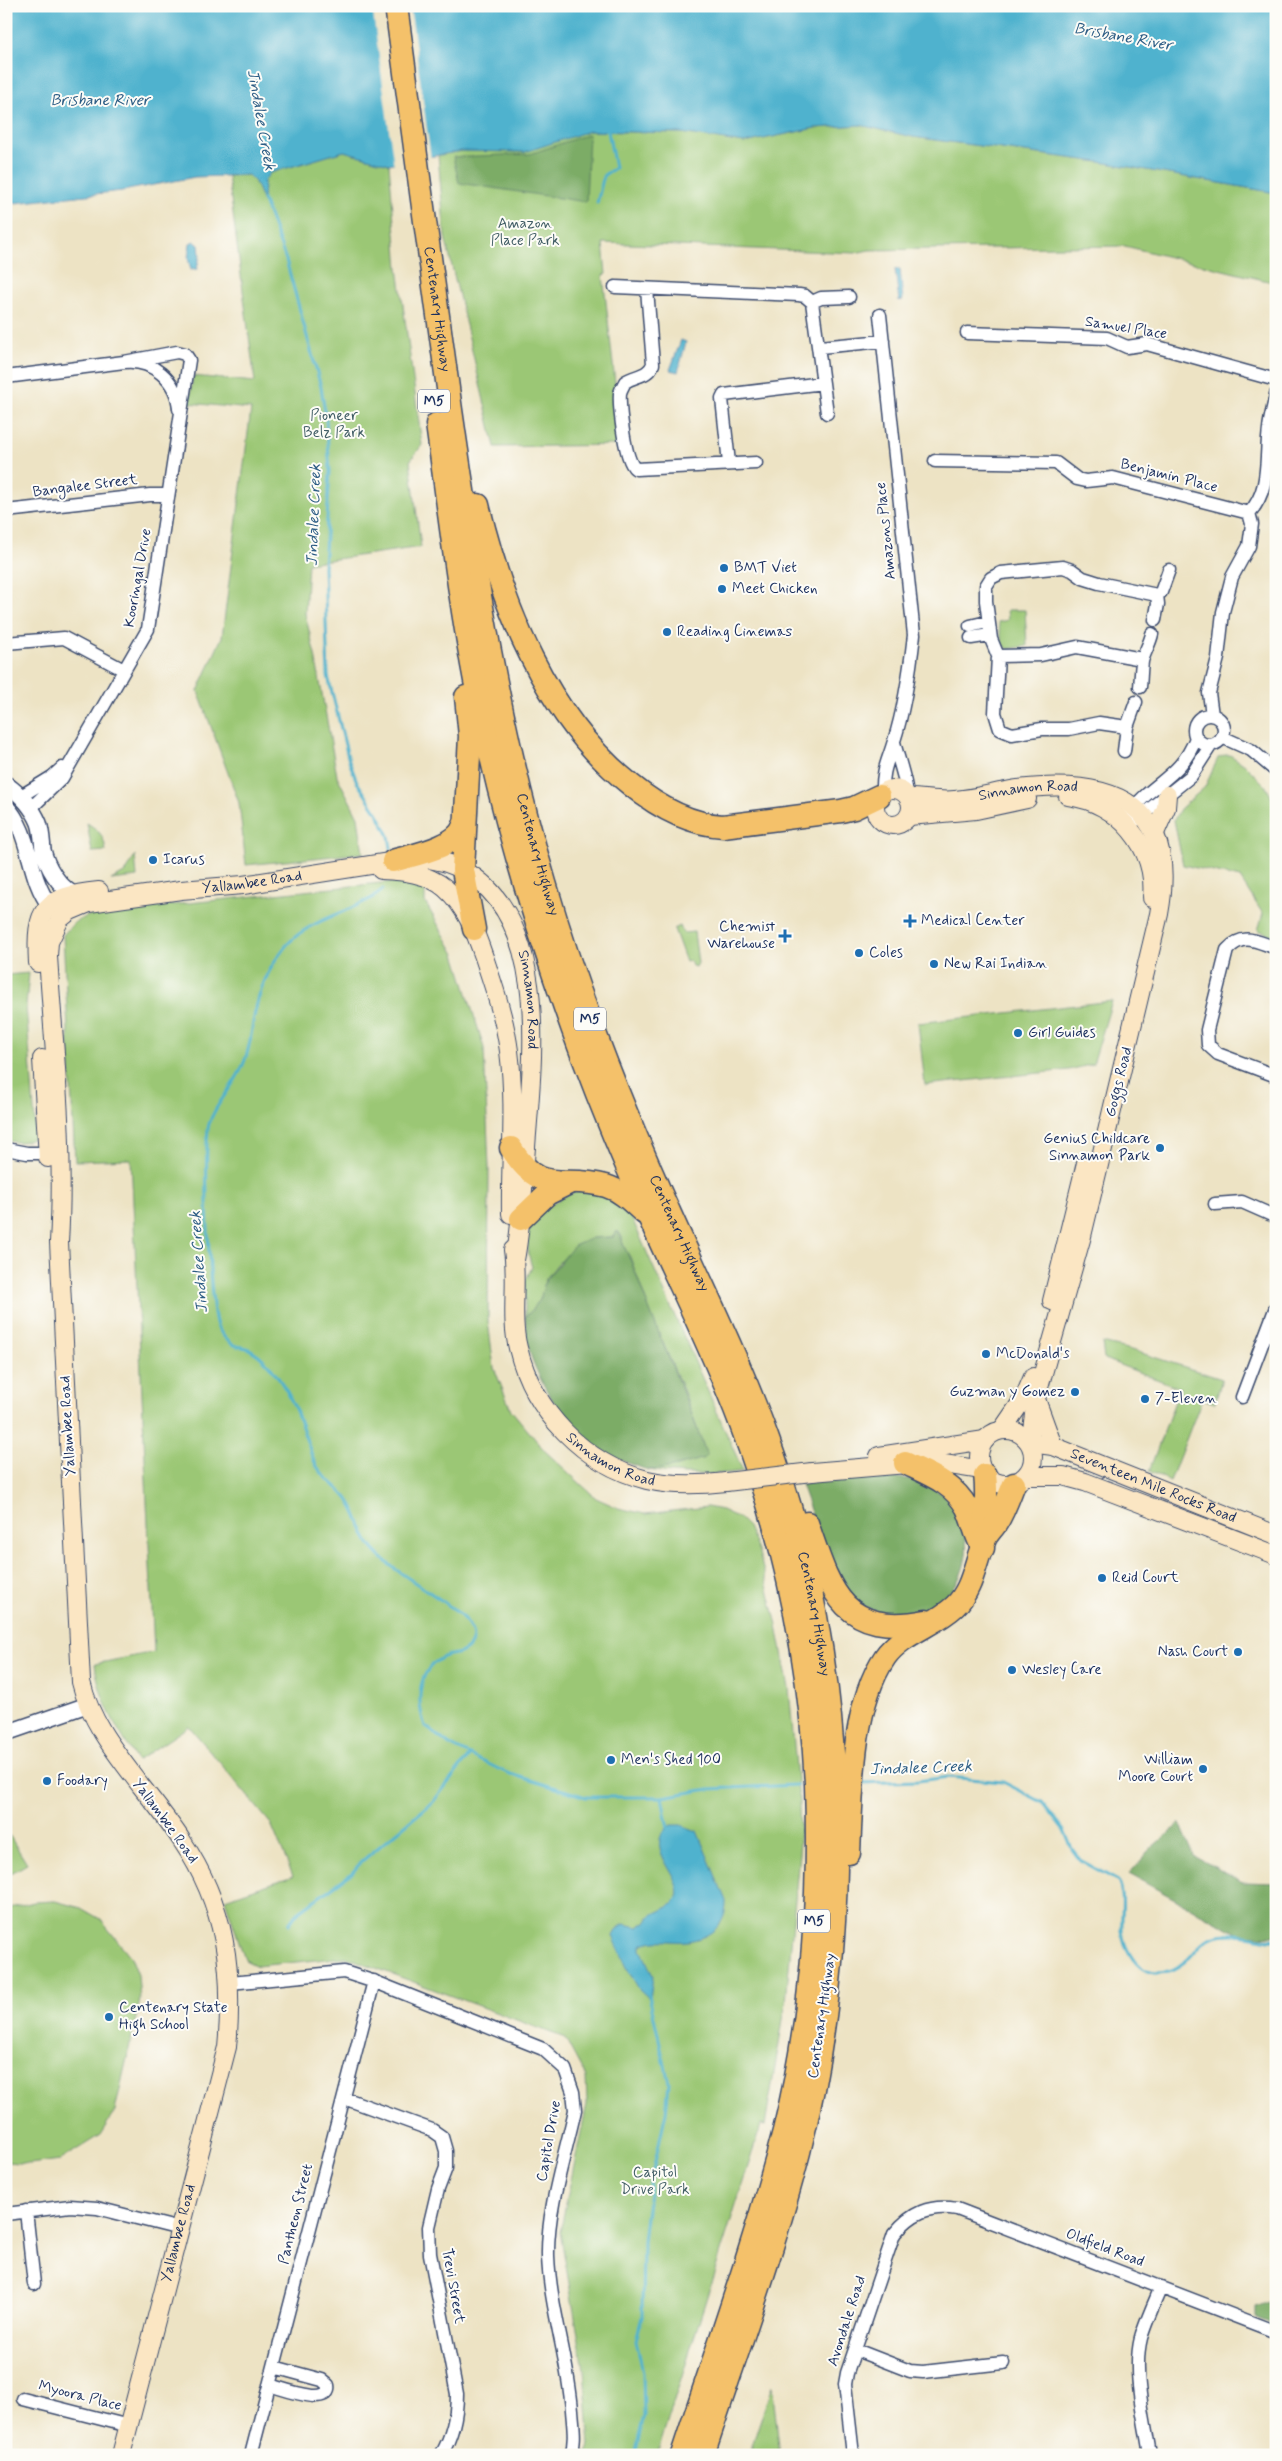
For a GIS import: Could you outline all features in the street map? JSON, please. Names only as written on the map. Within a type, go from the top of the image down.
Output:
[{"type":"highway","name":"Centenary Highway","points":[[382,6],[455,436],[476,574],[508,741],[531,834],[560,932],[623,1105],[737,1362],[769,1442],[801,1551],[817,1628],[834,1750],[836,1875],[825,2018],[798,2154],[703,2455]]},
{"type":"highway","name":"Centenary Highway","points":[[396,6],[458,575],[476,685],[491,754],[537,925],[584,1060],[649,1217],[724,1382],[767,1501],[797,1625],[812,1736],[816,1780],[817,1856],[812,1966],[795,2079],[772,2175],[682,2455]]},
{"type":"highway","points":[[455,436],[466,452],[496,572],[532,655],[561,708],[578,731],[609,766],[625,780],[672,812],[701,823],[723,826],[841,812],[881,795]]},
{"type":"highway","points":[[458,575],[453,602],[470,736],[463,870],[474,929]]},
{"type":"highway","points":[[393,861],[448,843],[459,835],[464,824]]},
{"type":"highway","points":[[511,1148],[524,1169],[546,1180],[599,1185],[616,1190],[649,1217]]},
{"type":"highway","points":[[521,1219],[547,1194],[569,1183]]},
{"type":"highway","points":[[769,1442],[785,1459],[827,1579],[840,1601],[867,1620],[885,1625],[902,1625],[937,1619]]},
{"type":"highway","points":[[905,1463],[933,1475],[956,1493],[966,1506],[976,1537],[985,1542]]},
{"type":"highway","points":[[984,1472],[987,1498],[985,1542]]},
{"type":"highway","points":[[831,1959],[842,1949],[855,1752],[866,1703],[878,1669],[886,1656],[905,1638],[937,1619],[956,1605],[964,1595],[985,1542],[1020,1480]]},
{"type":"main road","name":"Sinnamon Road","points":[[909,803],[952,800],[1017,789],[1074,788],[1105,791],[1138,811]]},
{"type":"main road","points":[[898,790],[909,803],[897,825],[882,821],[876,812],[877,800],[881,795],[898,790]]},
{"type":"main road","name":"Sinnamon Road","points":[[909,803],[969,811],[1058,795],[1082,798],[1093,802],[1125,824]]},
{"type":"main road","points":[[1155,833],[1166,808],[1167,795]]},
{"type":"main road","name":"Goggs Road","points":[[1028,1441],[1032,1430],[1036,1398],[1082,1236],[1160,914],[1164,870],[1162,849],[1155,833],[1138,811]]},
{"type":"main road","name":"Goggs Road","points":[[1002,1430],[1024,1398],[1035,1370],[1150,908],[1153,886],[1150,868],[1143,848],[1125,824]]},
{"type":"main road","name":"Sinnamon Road","points":[[301,874],[355,869],[393,861],[428,858],[463,870],[490,890],[508,914],[520,946],[528,980],[532,1017],[533,1059],[521,1219],[515,1260],[514,1317],[522,1364],[540,1401],[566,1434],[581,1447],[611,1467],[641,1478],[682,1485],[726,1482],[843,1468],[870,1468],[905,1463],[942,1462],[984,1472]]},
{"type":"main road","name":"Sinnamon Road","points":[[355,869],[404,872],[435,881],[456,900],[474,929],[500,1004],[507,1038],[512,1084],[511,1230],[515,1260]]},
{"type":"main road","name":"Yallambee Road","points":[[122,2455],[227,2048],[230,1983],[228,1952],[220,1920],[198,1867],[182,1840],[104,1737],[86,1705],[79,1668],[59,1242],[53,1153],[48,942],[63,903],[89,903],[186,886],[301,874]]},
{"type":"main road","points":[[1036,1398],[1053,1446]]},
{"type":"main road","points":[[1002,1430],[1020,1433],[1028,1441],[1034,1460],[1020,1480],[998,1484],[984,1472],[979,1455],[985,1440],[1002,1430]]},
{"type":"main road","name":"Sinnamon Road","points":[[843,1468],[868,1459],[897,1452],[985,1440]]},
{"type":"main road","name":"Seventeen Mile Rocks Road","points":[[1028,1441],[1053,1446],[1276,1535]]},
{"type":"main road","name":"Seventeen Mile Rocks Road","points":[[1020,1480],[1063,1476],[1085,1482],[1276,1555]]},
{"type":"street","points":[[615,287],[805,296],[812,302],[820,347],[827,413]]},
{"type":"street","points":[[648,289],[652,364],[647,372],[625,382],[620,394],[626,450],[630,465],[636,469],[756,463]]},
{"type":"street","points":[[812,302],[821,298],[849,297]]},
{"type":"street","name":"Amazons Place","points":[[880,316],[914,635],[910,669],[894,742],[885,761],[881,795]]},
{"type":"street","name":"Samuel Place","points":[[968,333],[1107,338],[1127,347],[1147,344],[1276,380]]},
{"type":"street","points":[[820,347],[883,341]]},
{"type":"street","name":"Kooringal Drive","points":[[6,377],[124,362],[175,353],[187,355],[189,360],[148,629],[71,759],[31,808]]},
{"type":"street","name":"Kooringal Drive","points":[[124,362],[143,363],[163,375],[176,392],[180,413]]},
{"type":"street","points":[[729,463],[722,399],[724,395],[823,383]]},
{"type":"street","points":[[1222,737],[1222,723],[1212,715],[1209,693],[1218,658],[1223,612],[1232,577],[1249,546],[1252,524],[1249,513],[1258,504],[1263,492],[1268,461],[1269,429],[1276,394]]},
{"type":"street","name":"Benjamin Place","points":[[936,461],[1056,463],[1077,479],[1086,481],[1113,478],[1249,513]]},
{"type":"street","name":"Bangalee Street","points":[[6,511],[154,494],[168,495]]},
{"type":"street","points":[[1127,727],[1099,723],[1069,729],[1006,733],[1000,729],[995,713],[998,656],[987,622],[986,586],[991,578],[1001,573],[1063,567],[1072,570],[1083,578],[1099,583],[1157,595]]},
{"type":"street","points":[[1155,620],[1158,604],[1157,595],[1165,584],[1168,570]]},
{"type":"street","points":[[987,622],[970,632],[990,635]]},
{"type":"street","points":[[1140,687],[1143,672],[1142,659],[1148,649],[1152,634]]},
{"type":"street","points":[[6,643],[64,638],[124,670]]},
{"type":"street","points":[[998,656],[1041,655],[1077,647],[1142,659]]},
{"type":"street","points":[[1124,750],[1127,727],[1136,702]]},
{"type":"street","points":[[1211,745],[1202,743],[1196,738],[1193,731],[1197,720],[1212,715]]},
{"type":"street","points":[[1125,824],[1138,811],[1167,795],[1191,776],[1211,745],[1222,737]]},
{"type":"street","points":[[1222,737],[1251,750],[1276,771]]},
{"type":"street","points":[[1138,811],[1144,797],[1177,771],[1190,753],[1196,738]]},
{"type":"street","name":"Amazons Place","points":[[894,742],[899,766],[906,783],[909,803]]},
{"type":"street","points":[[9,808],[21,796],[55,780]]},
{"type":"street","points":[[6,784],[21,796],[31,808],[41,830],[44,850],[59,883],[63,903]]},
{"type":"street","points":[[9,808],[31,808]]},
{"type":"street","points":[[9,808],[21,829],[31,865],[63,903]]},
{"type":"street","points":[[1276,948],[1243,938],[1234,941],[1227,950],[1207,1030],[1208,1044],[1218,1054],[1276,1076]]},
{"type":"street","points":[[6,1149],[27,1154],[53,1153]]},
{"type":"street","points":[[1215,1204],[1242,1202],[1276,1217]]},
{"type":"street","points":[[1242,1397],[1276,1307]]},
{"type":"street","points":[[6,1733],[86,1705]]},
{"type":"street","name":"Capitol Drive","points":[[230,1983],[344,1972],[374,1981],[543,2048],[555,2058],[569,2079],[573,2092],[574,2110],[548,2230],[549,2276],[569,2375],[575,2444],[571,2455]]},
{"type":"street","name":"Pantheon Street","points":[[251,2455],[374,1981]]},
{"type":"street","name":"Trevi Street","points":[[344,2098],[432,2130],[442,2137],[446,2151],[446,2168],[438,2189],[429,2227],[430,2254],[457,2394],[457,2412],[454,2427],[442,2455]]},
{"type":"street","points":[[6,2214],[70,2206],[97,2208],[180,2229]]},
{"type":"street","name":"Oldfield Road","points":[[920,2211],[942,2206],[957,2209],[1276,2332]]},
{"type":"street","points":[[26,2211],[34,2284]]},
{"type":"street","name":"Avondale Road","points":[[853,2455],[845,2384],[847,2373],[894,2234],[902,2224],[920,2211]]},
{"type":"street","points":[[1150,2455],[1138,2370],[1139,2352],[1142,2337],[1161,2287]]},
{"type":"street","points":[[856,2350],[910,2371],[923,2372],[1003,2363]]},
{"type":"street","points":[[270,2385],[317,2397],[325,2395],[328,2391],[328,2385],[322,2380],[274,2367]]},
{"type":"street","name":"Myoora Place","points":[[23,2398],[129,2426]]},
{"type":"green space","name":"Amazon Place Park","points":[[860,125],[913,137],[1107,163],[1276,193],[1276,283],[1125,246],[869,250],[855,253],[603,243],[606,274],[603,275],[622,445],[495,447],[445,237],[438,155],[462,151],[525,152],[588,131],[682,133],[744,143],[815,128]]},
{"type":"green space","points":[[589,134],[586,202],[459,183],[453,157],[530,154]]},
{"type":"green space","name":"Pioneer Belz Park","points":[[344,151],[389,164],[398,268],[422,445],[410,461],[421,547],[308,563],[305,614],[315,655],[337,776],[358,817],[363,853],[246,865],[239,803],[198,691],[222,637],[251,409],[189,403],[193,376],[255,382],[228,176],[248,175],[255,182],[263,200],[264,181],[270,173]]},
{"type":"green space","points":[[1007,610],[1025,610],[1027,646],[1008,649],[1003,645],[998,622],[1008,620]]},
{"type":"green space","points":[[1230,755],[1245,765],[1265,785],[1276,805],[1276,937],[1258,930],[1263,914],[1240,878],[1183,865],[1174,820],[1180,809],[1205,787],[1218,758]]},
{"type":"green space","points":[[87,823],[101,834],[106,851],[92,852]]},
{"type":"green space","points":[[135,855],[137,877],[111,880],[126,872]]},
{"type":"green space","name":"Capitol Drive Park","points":[[390,882],[413,885],[425,890],[425,902],[455,954],[484,1048],[489,1168],[488,1321],[494,1368],[511,1410],[545,1451],[596,1498],[618,1508],[645,1514],[707,1507],[722,1510],[739,1518],[748,1527],[759,1553],[776,1621],[789,1688],[799,1802],[800,1842],[786,2002],[765,2126],[761,2125],[657,2455],[586,2455],[590,2445],[584,2369],[560,2232],[587,2104],[586,2077],[565,2038],[346,1957],[257,1966],[245,1960],[225,1899],[293,1876],[271,1824],[189,1726],[137,1761],[110,1715],[97,1678],[95,1664],[154,1652],[131,1159],[75,1161],[63,935],[75,922],[94,913]]},
{"type":"green space","points":[[680,926],[683,933],[694,932],[698,963],[696,967],[692,966],[690,961],[686,962],[674,929]]},
{"type":"green space","points":[[29,973],[26,1006],[36,1136],[25,1141],[6,1141],[6,975]]},
{"type":"green space","points":[[1112,1001],[1093,1064],[1069,1070],[925,1085],[918,1023]]},
{"type":"green space","points":[[591,1190],[627,1207],[743,1471],[696,1474],[648,1470],[676,1466],[707,1456],[685,1395],[618,1231],[613,1237],[593,1238],[558,1263],[546,1279],[540,1300],[525,1318],[525,1282],[532,1267],[529,1257],[528,1239],[532,1224],[544,1210],[562,1198],[575,1192]]},
{"type":"green space","points":[[617,1231],[632,1263],[694,1420],[707,1456],[705,1458],[670,1468],[649,1470],[617,1458],[600,1449],[585,1438],[559,1410],[539,1376],[532,1359],[526,1334],[525,1318],[540,1300],[546,1279],[574,1246],[592,1238],[613,1237]]},
{"type":"green space","points":[[1102,1343],[1135,1351],[1222,1379],[1215,1403],[1202,1399],[1170,1481],[1149,1471],[1180,1388],[1104,1359]]},
{"type":"green space","points":[[877,1477],[908,1479],[926,1484],[949,1501],[962,1522],[966,1546],[963,1570],[952,1590],[934,1606],[912,1615],[884,1613],[864,1607],[856,1602],[844,1589],[829,1561],[801,1485],[825,1480]]},
{"type":"green space","points":[[1180,1823],[1194,1856],[1242,1882],[1276,1883],[1276,1936],[1239,1934],[1129,1874],[1149,1851]]},
{"type":"green space","points":[[6,1830],[27,1864],[6,1876]]},
{"type":"green space","points":[[55,1901],[81,1908],[100,1919],[131,1957],[138,1975],[140,2000],[115,2111],[100,2135],[60,2160],[30,2164],[7,2162],[6,1909],[34,1902]]},
{"type":"green space","points":[[1276,2300],[1276,2326],[1256,2319],[1256,2308]]},
{"type":"green space","points":[[772,2385],[780,2455],[749,2455]]},
{"type":"water","name":"Brisbane River","points":[[6,6],[1276,6],[1276,193],[1107,163],[913,137],[860,125],[815,128],[744,143],[682,133],[589,131],[525,152],[462,151],[389,164],[344,151],[270,173],[264,181],[263,202],[255,182],[248,175],[195,177],[122,191],[6,204]]},
{"type":"water","points":[[194,241],[199,245],[200,255],[197,269],[191,270],[188,258],[190,243]]},
{"type":"water","points":[[895,269],[900,269],[903,300],[899,301]]},
{"type":"water","points":[[681,340],[686,342],[678,372],[670,370]]},
{"type":"water","points":[[671,1825],[681,1825],[697,1831],[726,1901],[726,1909],[724,1917],[716,1929],[703,1937],[687,1941],[652,1941],[641,1945],[653,1976],[650,1999],[639,1989],[629,1972],[613,1936],[617,1929],[624,1924],[638,1927],[646,1922],[650,1916],[668,1907],[678,1897],[678,1889],[661,1852],[660,1842],[662,1833]]},
{"type":"pier","points":[[372,6],[410,6],[431,159],[394,166]]},
{"type":"waterway","points":[[597,203],[604,175],[615,168],[608,131]]},
{"type":"waterway","name":"Jindalee Creek","points":[[263,199],[286,260],[321,387],[326,419],[330,471],[324,567],[328,676],[349,761],[357,782],[378,814],[389,836],[391,848]]},
{"type":"waterway","name":"Jindalee Creek","points":[[383,889],[371,899],[311,926],[293,939],[280,953],[268,974],[259,996],[243,1065],[212,1116],[207,1138],[207,1193],[212,1293],[218,1328],[231,1343],[253,1351],[270,1366],[286,1390],[319,1470],[351,1503],[364,1534],[380,1557],[453,1609],[471,1629],[473,1638],[467,1649],[446,1656],[435,1662],[428,1669],[421,1687],[420,1696],[420,1706],[425,1726],[451,1746],[507,1773],[586,1797],[662,1797],[709,1789],[797,1785]]},
{"type":"waterway","points":[[289,1924],[297,1913],[352,1873],[362,1861],[433,1802],[470,1755]]},
{"type":"waterway","name":"Jindalee Creek","points":[[861,1783],[918,1781],[948,1777],[1003,1782],[1042,1802],[1064,1830],[1072,1849],[1080,1860],[1118,1881],[1122,1896],[1122,1928],[1125,1944],[1130,1955],[1143,1969],[1159,1973],[1177,1967],[1187,1960],[1204,1942],[1219,1935],[1244,1935],[1276,1940]]},
{"type":"waterway","points":[[662,1797],[668,1829]]},
{"type":"waterway","points":[[635,2455],[644,2415],[643,2372],[636,2340],[642,2317],[643,2241],[650,2184],[666,2112],[669,2083],[649,1995]]},
{"type":"place","name":"BMT Viet","points":[[724,568]]},
{"type":"place","name":"Meet Chicken","points":[[722,589]]},
{"type":"place","name":"Reading Cinemas","points":[[667,632]]},
{"type":"place","name":"Icarus","points":[[153,860]]},
{"type":"place","name":"Medical Center","points":[[910,921]]},
{"type":"place","name":"Chemist Warehouse","points":[[785,936]]},
{"type":"place","name":"Coles","points":[[859,953]]},
{"type":"place","name":"New Rai Indian","points":[[934,964]]},
{"type":"place","name":"Girl Guides","points":[[1018,1033]]},
{"type":"place","name":"Genius Childcare Sinnamon Park","points":[[1160,1148]]},
{"type":"place","name":"McDonald's","points":[[986,1354]]},
{"type":"place","name":"Guzman y Gomez","points":[[1075,1392]]},
{"type":"place","name":"7-Eleven","points":[[1145,1399]]},
{"type":"place","name":"Reid Court","points":[[1102,1578]]},
{"type":"place","name":"Nash Court","points":[[1238,1652]]},
{"type":"place","name":"Wesley Care","points":[[1012,1670]]},
{"type":"place","name":"Men's Shed 100","points":[[611,1760]]},
{"type":"place","name":"William Moore Court","points":[[1203,1769]]},
{"type":"place","name":"Foodary","points":[[47,1781]]},
{"type":"place","name":"Centenary State High School","points":[[109,2017]]}]
